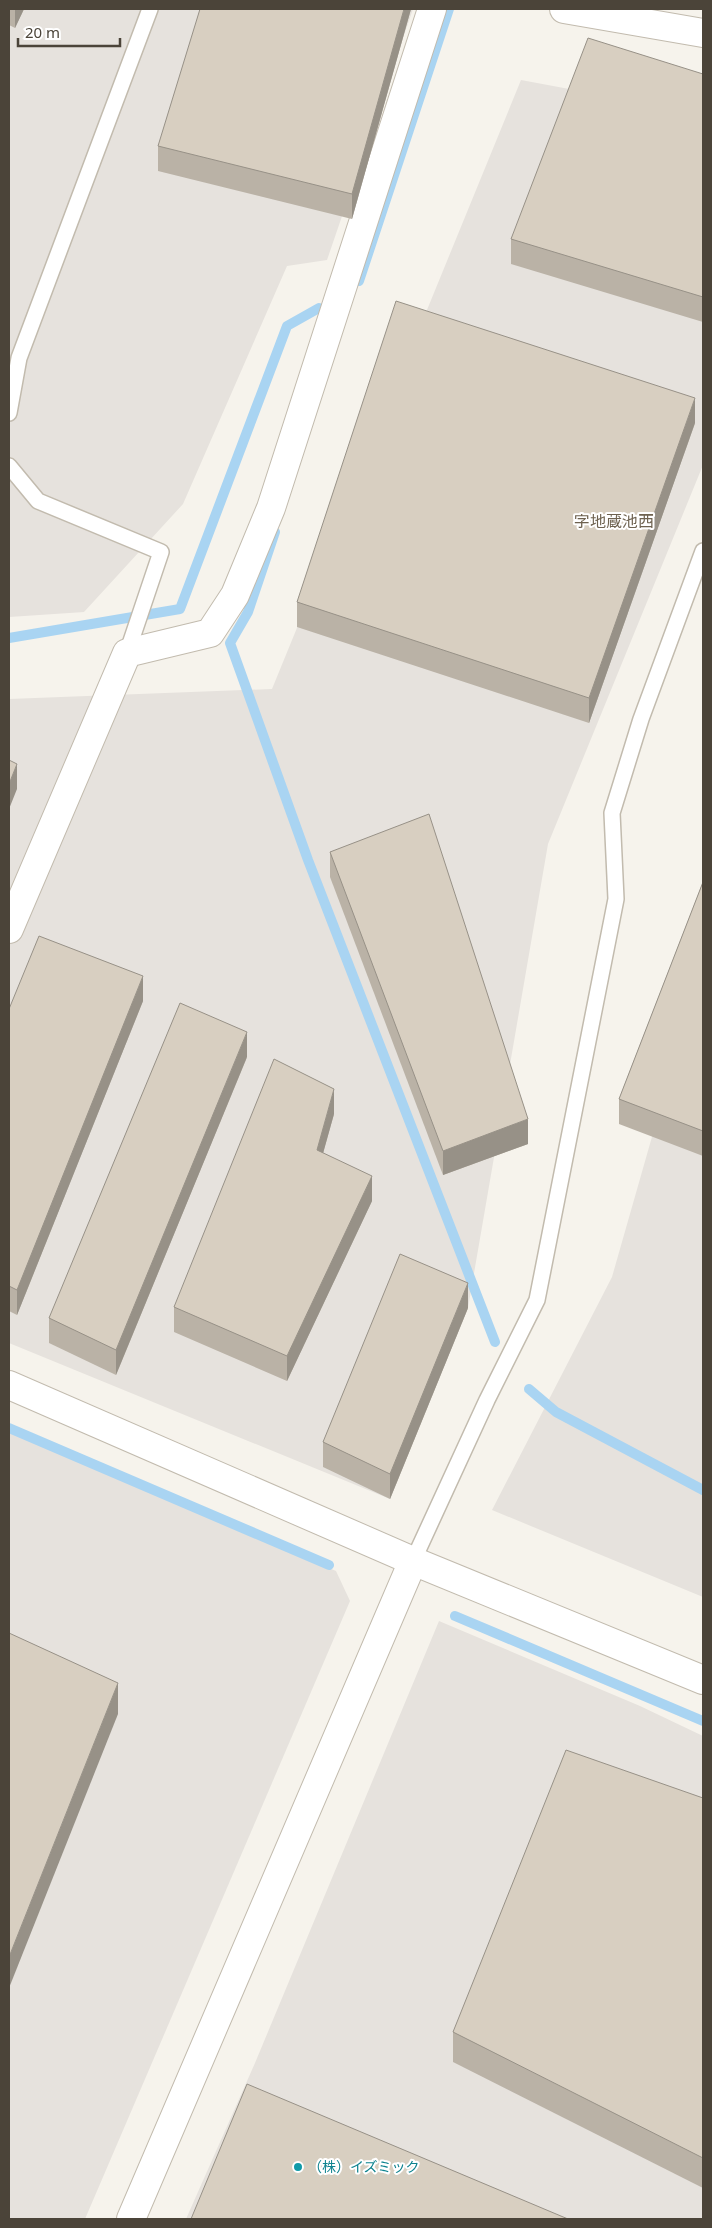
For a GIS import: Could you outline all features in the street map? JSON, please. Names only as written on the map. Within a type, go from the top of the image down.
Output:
[{"type":"street","points":[[9,929],[131,643],[210,633],[235,595],[271,508],[432,9]]},
{"type":"street","points":[[564,9],[703,33]]},
{"type":"street","points":[[9,1385],[413,1561],[703,1680]]},
{"type":"street","points":[[131,2219],[413,1561]]},
{"type":"lane","points":[[9,413],[19,358],[150,9]]},
{"type":"lane","points":[[9,466],[38,501],[161,552],[131,643]]},
{"type":"lane","points":[[413,1561],[487,1400],[537,1300],[616,899],[612,813],[641,719],[703,551]]},
{"type":"shaded area","points":[[9,9],[413,9],[327,260],[287,266],[183,504],[84,612],[9,617]]},
{"type":"shaded area","points":[[521,80],[703,114],[703,465],[548,844],[468,1308],[390,1499],[9,1343],[9,699],[272,689]]},
{"type":"shaded area","points":[[703,958],[703,1597],[492,1510],[612,1277]]},
{"type":"shaded area","points":[[9,1430],[336,1571],[350,1601],[85,2219],[9,2219]]},
{"type":"shaded area","points":[[439,1621],[640,1706],[703,1736],[703,2219],[186,2219],[255,2063]]},
{"type":"building","points":[[200,9],[404,9],[352,194],[158,146]]},
{"type":"building","points":[[588,38],[703,74],[703,297],[511,239]]},
{"type":"building","points":[[396,301],[695,398],[589,698],[297,602]]},
{"type":"building","points":[[9,760],[17,764],[9,784]]},
{"type":"building","points":[[429,814],[528,1119],[443,1151],[330,852]]},
{"type":"building","points":[[703,882],[703,1131],[619,1099]]},
{"type":"building","points":[[39,936],[143,976],[17,1290],[9,1286],[9,1009]]},
{"type":"building","points":[[180,1003],[247,1032],[116,1350],[49,1318]]},
{"type":"building","points":[[274,1059],[334,1089],[317,1150],[372,1176],[287,1356],[174,1307]]},
{"type":"building","points":[[400,1254],[468,1283],[390,1474],[323,1442]]},
{"type":"building","points":[[9,1633],[118,1683],[9,1957]]},
{"type":"building","points":[[566,1750],[703,1798],[703,2158],[453,2032]]},
{"type":"building","name":"（株）イズミック","points":[[247,2084],[568,2219],[191,2219]]},
{"type":"waterway","points":[[359,281],[449,9]]},
{"type":"waterway","points":[[9,638],[180,609],[287,326],[319,308]]},
{"type":"waterway","points":[[275,532],[248,612],[230,643],[308,860],[495,1342]]},
{"type":"waterway","points":[[529,1389],[556,1412],[703,1490]]},
{"type":"waterway","points":[[9,1428],[329,1565]]},
{"type":"waterway","points":[[455,1616],[703,1721]]},
{"type":"place","name":"（株）イズミック","points":[[298,2167]]},
{"type":"district","name":"字地蔵池西","points":[[614,521]]}]
